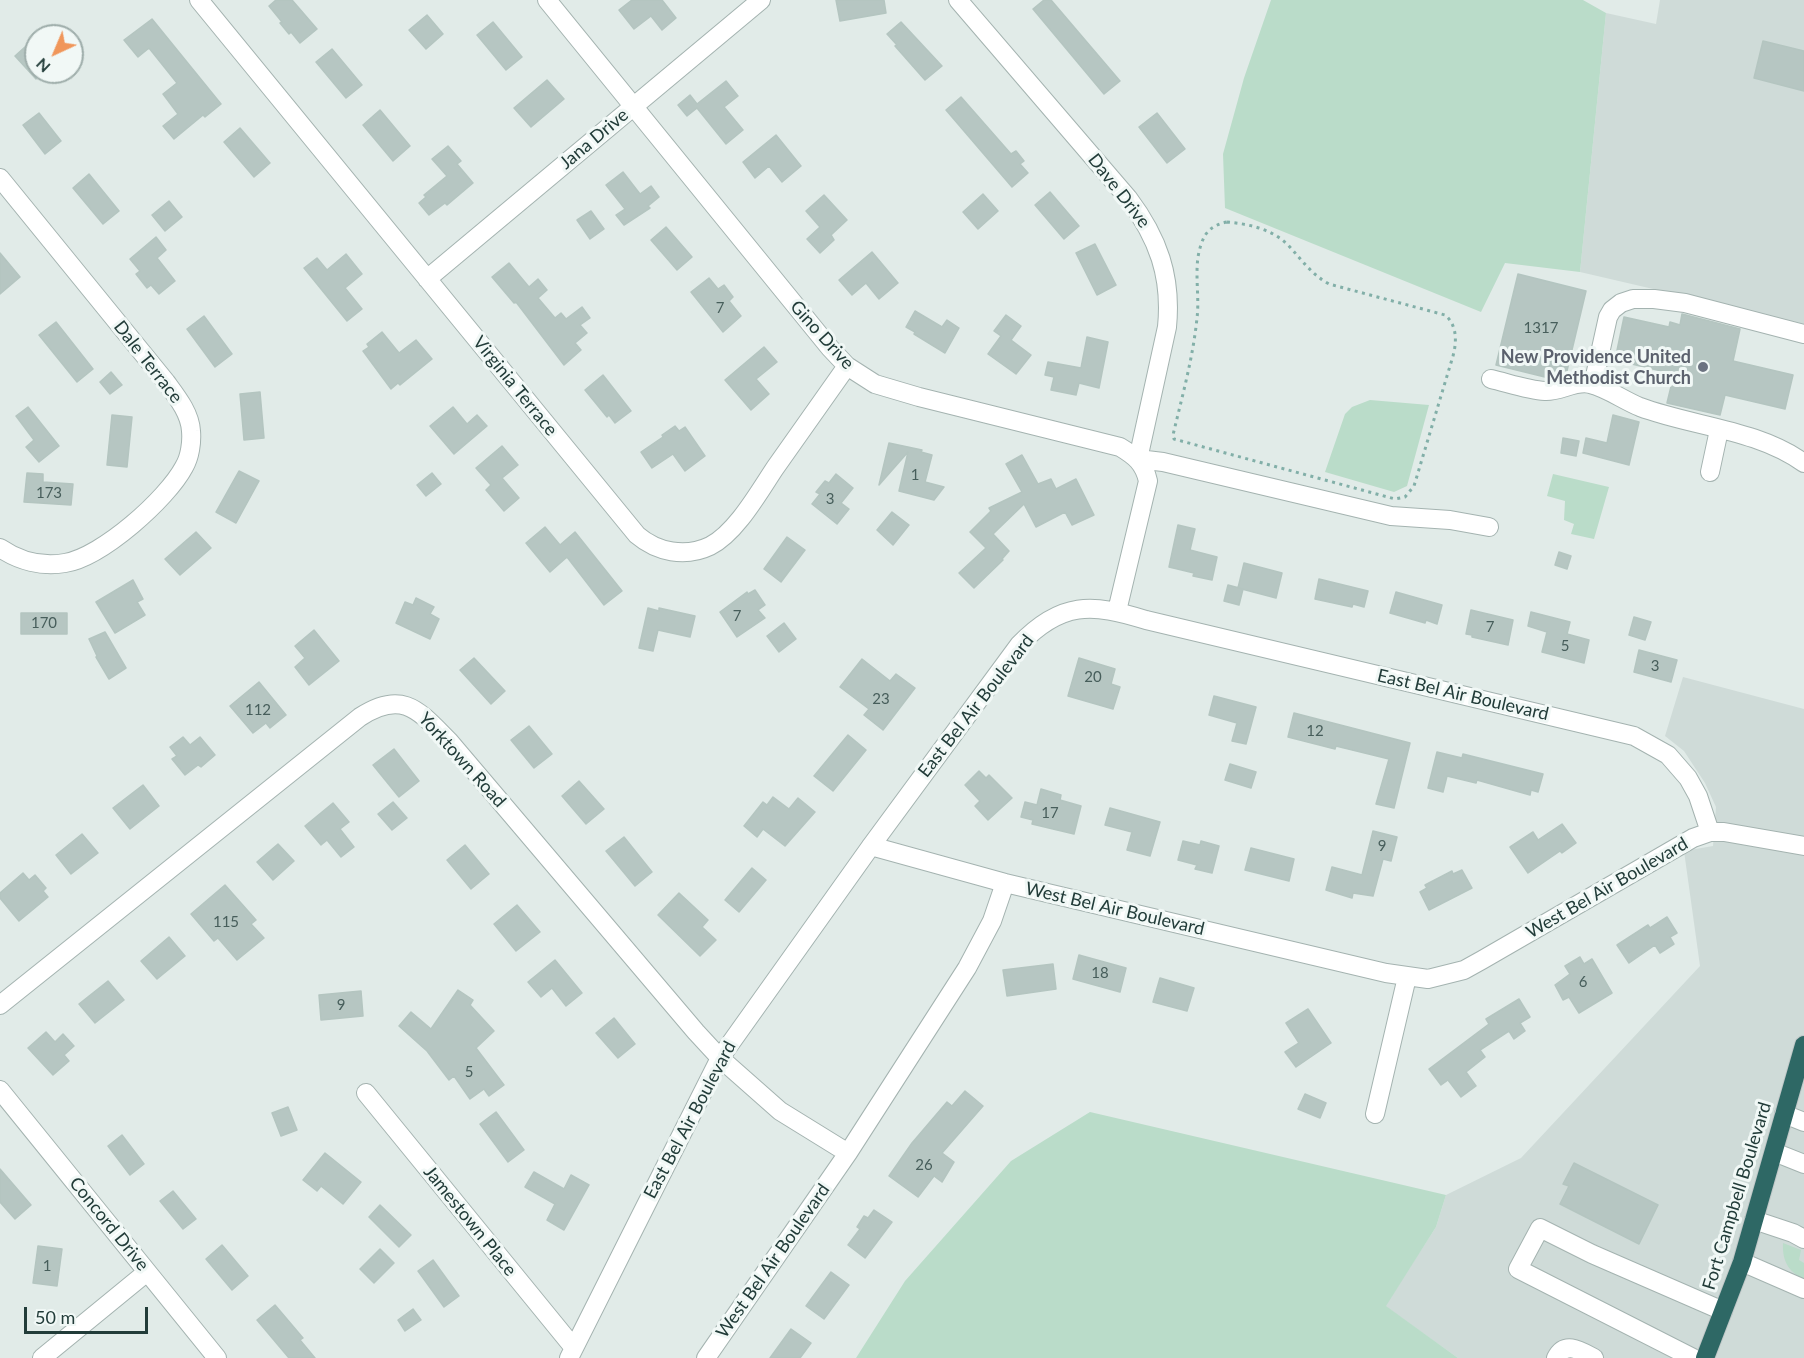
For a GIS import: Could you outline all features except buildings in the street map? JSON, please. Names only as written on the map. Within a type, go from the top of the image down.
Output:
[{"type":"highway","name":"Fort Campbell Boulevard","points":[[1705,1358],[1742,1262],[1784,1114],[1801,1065],[1804,1045]]},
{"type":"street","name":"Virginia Terrace","points":[[199,0],[637,535],[648,545],[660,550],[681,552],[709,547],[720,540],[738,520],[847,366]]},
{"type":"street","name":"Gino Drive","points":[[547,0],[847,366],[875,384],[1120,447],[1138,459]]},
{"type":"street","name":"Jana Drive","points":[[427,279],[761,0]]},
{"type":"street","name":"Dave Drive","points":[[958,0],[1128,198],[1150,229],[1168,290],[1169,307],[1167,327],[1138,459]]},
{"type":"street","name":"Dale Terrace","points":[[0,178],[166,382],[184,408],[192,430],[185,465],[174,483],[124,531],[101,547],[84,557],[67,563],[52,564],[26,561],[0,548]]},
{"type":"street","points":[[1593,385],[1608,317],[1612,310],[1621,303],[1633,299],[1685,303],[1804,334]]},
{"type":"street","points":[[1491,379],[1545,391],[1586,383],[1640,407],[1719,430],[1741,434],[1776,447],[1804,463]]},
{"type":"street","points":[[1710,472],[1719,430]]},
{"type":"street","points":[[1138,459],[1163,462],[1391,516],[1450,520],[1489,526]]},
{"type":"street","points":[[1117,611],[1148,481],[1145,469],[1138,459]]},
{"type":"street","name":"East Bel Air Boulevard","points":[[572,1353],[720,1058],[976,702],[1032,632],[1062,613],[1098,608],[1117,611],[1634,736],[1668,755],[1688,778],[1698,796],[1710,832]]},
{"type":"street","name":"Yorktown Road","points":[[0,1005],[360,717],[386,704],[399,704],[414,708],[449,741],[720,1058],[780,1111],[848,1153]]},
{"type":"street","points":[[1710,832],[1724,832],[1804,846]]},
{"type":"street","name":"West Bel Air Boulevard","points":[[706,1358],[848,1153],[967,968],[992,921],[1005,883],[1407,977],[1428,979],[1464,970],[1693,838],[1710,832]]},
{"type":"street","points":[[871,846],[1005,883]]},
{"type":"street","points":[[1375,1114],[1407,977]]},
{"type":"street","name":"Concord Drive","points":[[0,1090],[217,1358]]},
{"type":"street","name":"Jamestown Place","points":[[366,1093],[572,1353]]},
{"type":"street","points":[[1784,1114],[1804,1122]]},
{"type":"street","points":[[1774,1152],[1804,1164]]},
{"type":"street","points":[[1754,1220],[1804,1239]]},
{"type":"street","points":[[1693,1358],[1518,1269],[1540,1228],[1592,1254],[1723,1311]]},
{"type":"street","points":[[1742,1262],[1804,1289]]},
{"type":"street","points":[[42,1358],[147,1272]]},
{"type":"street","points":[[1556,1358],[1559,1352],[1566,1348],[1575,1348],[1594,1358]]},
{"type":"path","points":[[1227,222],[1267,231],[1289,246],[1315,276],[1329,284],[1445,315],[1452,323],[1455,342],[1453,356],[1414,486],[1405,497],[1395,499],[1174,440],[1173,435],[1188,371],[1197,317],[1199,250],[1206,233],[1215,226],[1227,222]]},
{"type":"shaded area","points":[[1660,0],[1804,0],[1804,324],[1580,272],[1606,13],[1656,24]]},
{"type":"shaded area","points":[[1683,677],[1804,709],[1804,1358],[1458,1358],[1385,1306],[1436,1227],[1446,1195],[1521,1158],[1700,966],[1684,851],[1713,846],[1716,807],[1705,783],[1684,751],[1665,736]]},
{"type":"green space","points":[[1271,0],[1583,0],[1606,13],[1580,272],[1505,263],[1481,312],[1225,208],[1223,154],[1244,78]]},
{"type":"green space","points":[[1370,400],[1429,405],[1407,486],[1394,492],[1325,472],[1345,414],[1352,407]]},
{"type":"green space","points":[[1553,474],[1609,487],[1594,539],[1571,534],[1574,524],[1564,520],[1565,501],[1547,496]]},
{"type":"green space","points":[[1090,1112],[1446,1195],[1436,1227],[1386,1306],[1458,1358],[856,1358],[905,1281],[1011,1161]]},
{"type":"green space","points":[[1783,1243],[1801,1250],[1799,1260],[1804,1263],[1804,1279],[1787,1265]]},
{"type":"place","name":"New Providence United Methodist Church","points":[[1703,367]]}]
